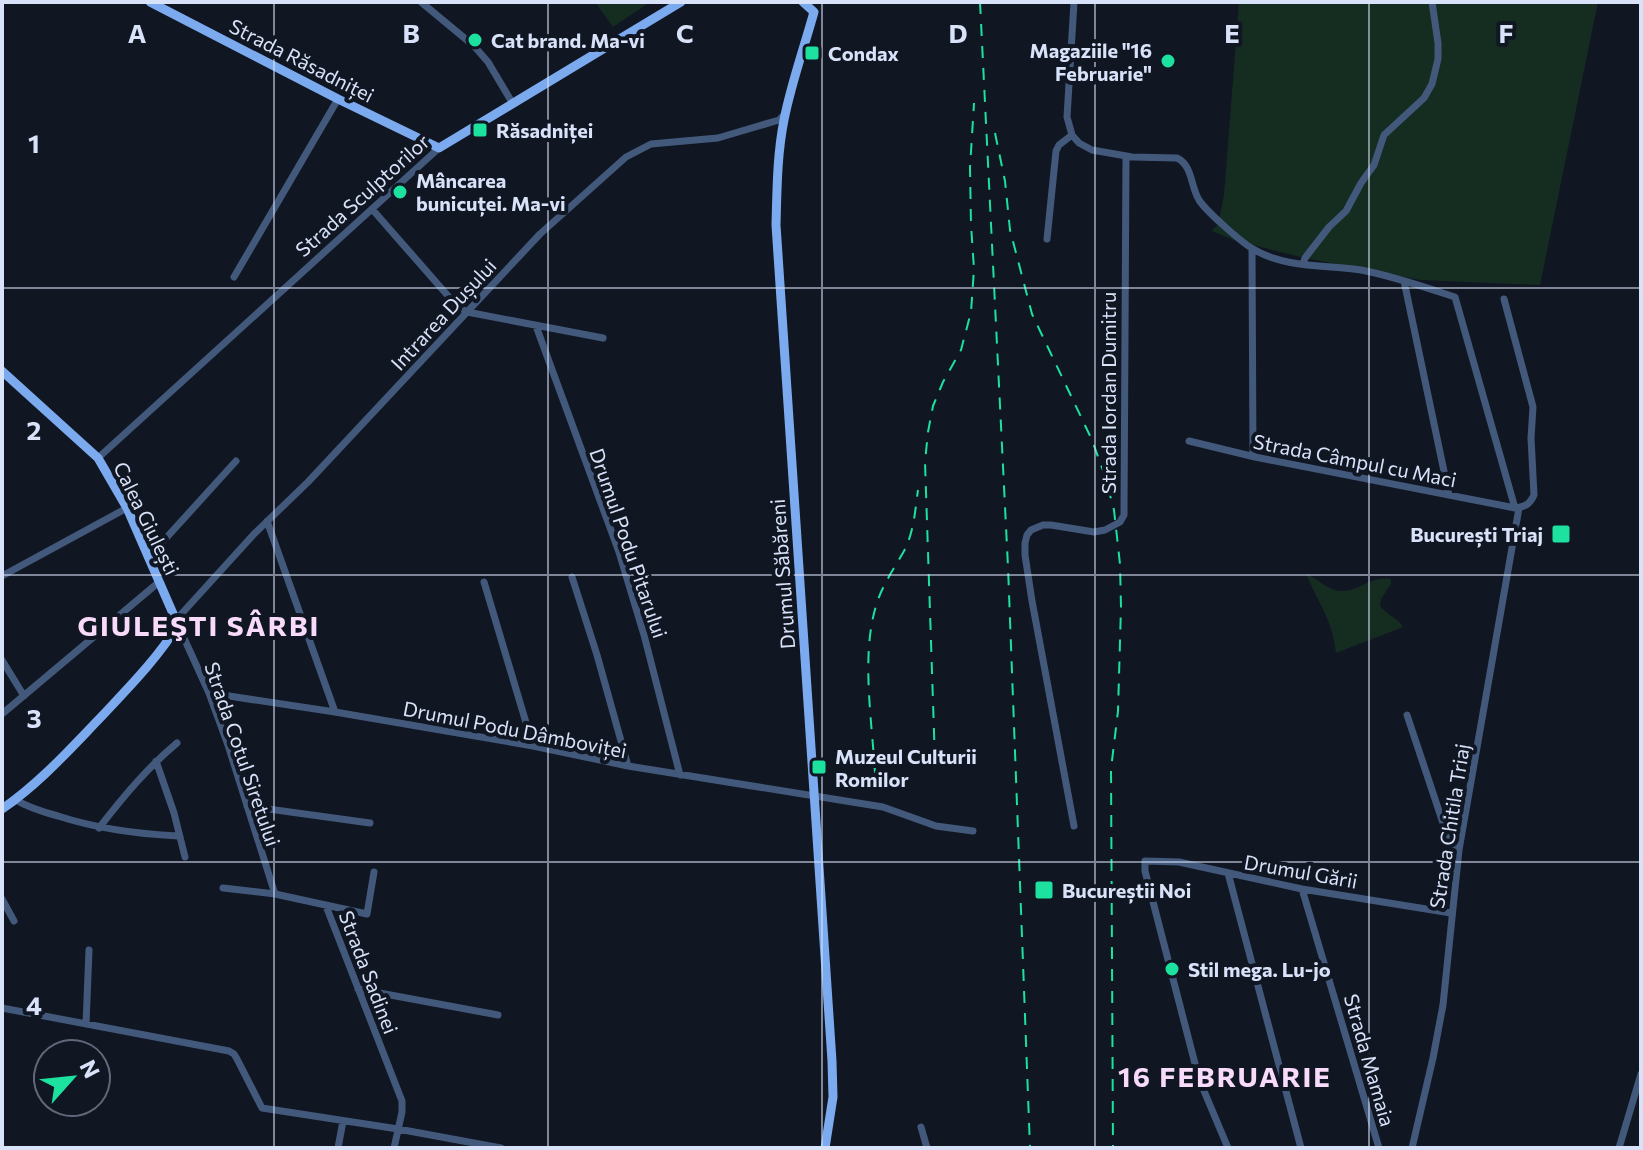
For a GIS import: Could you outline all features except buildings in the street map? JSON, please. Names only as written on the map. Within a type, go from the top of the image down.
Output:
[{"type":"main road","name":"Strada Răsadniței","points":[[150,2],[439,148]]},
{"type":"main road","name":"Strada Sculptorilor","points":[[439,148],[681,2]]},
{"type":"main road","points":[[803,2],[816,7]]},
{"type":"main road","name":"Drumul Săbăreni","points":[[816,7],[784,115],[776,225],[832,1073],[833,1097],[825,1148]]},
{"type":"main road","name":"Calea Giulești","points":[[2,371],[98,458],[127,508],[176,623]]},
{"type":"main road","points":[[2,809],[16,800],[71,748],[140,675],[161,650],[176,623]]},
{"type":"street","points":[[421,2],[474,46],[488,62],[513,104]]},
{"type":"street","points":[[1074,2],[1067,117],[1072,135],[1079,143],[1092,150],[1126,156],[1182,160],[1200,202],[1252,249],[1266,256],[1303,264],[1361,270],[1455,297],[1517,508],[1529,504],[1534,495],[1533,407],[1504,299]]},
{"type":"street","points":[[1303,264],[1329,227],[1346,211],[1374,165],[1384,135],[1424,98],[1432,84],[1438,59],[1432,2]]},
{"type":"street","points":[[234,277],[338,99]]},
{"type":"street","name":"Intrarea Dușului","points":[[176,623],[267,521],[308,482],[540,234],[626,157],[651,144],[718,138],[779,120],[784,115]]},
{"type":"street","points":[[1047,239],[1056,151],[1072,135]]},
{"type":"street","name":"Strada Sculptorilor","points":[[98,458],[439,148]]},
{"type":"street","name":"Strada Iordan Dumitru","points":[[1074,826],[1032,599],[1025,543],[1031,530],[1043,525],[1099,531],[1120,522],[1124,515],[1126,156]]},
{"type":"street","points":[[372,209],[456,305],[467,312],[603,338]]},
{"type":"street","points":[[1252,249],[1253,456]]},
{"type":"street","points":[[1404,281],[1449,495]]},
{"type":"street","name":"Drumul Podu Pitarului","points":[[536,326],[619,552],[680,775]]},
{"type":"street","name":"Strada Câmpul cu Maci","points":[[1189,441],[1517,508]]},
{"type":"street","points":[[148,558],[236,461]]},
{"type":"street","points":[[2,576],[127,508]]},
{"type":"street","name":"Strada Chitila Triaj","points":[[1412,1148],[1443,1005],[1459,850],[1517,508]]},
{"type":"street","points":[[267,521],[335,712]]},
{"type":"street","points":[[572,577],[628,766]]},
{"type":"street","points":[[2,714],[159,582]]},
{"type":"street","points":[[484,582],[533,746]]},
{"type":"street","name":"Strada Cotul Siretului","points":[[176,623],[209,693],[275,894]]},
{"type":"street","points":[[2,660],[24,696]]},
{"type":"street","name":"Drumul Podu Dâmboviței","points":[[209,693],[816,796]]},
{"type":"street","points":[[1407,715],[1451,847],[1459,850]]},
{"type":"street","points":[[99,828],[127,792],[177,743]]},
{"type":"street","points":[[156,761],[185,857]]},
{"type":"street","points":[[816,796],[883,807],[936,826],[973,831]]},
{"type":"street","points":[[16,800],[37,810],[99,828],[178,836]]},
{"type":"street","points":[[247,806],[370,823]]},
{"type":"street","name":"Drumul Gării","points":[[1228,1148],[1199,1079],[1145,871],[1145,861],[1174,862],[1302,889],[1451,913]]},
{"type":"street","points":[[326,906],[367,914],[374,872]]},
{"type":"street","points":[[1228,873],[1301,1148]]},
{"type":"street","name":"Strada Sadinei","points":[[223,888],[275,894],[326,906],[402,1101],[394,1148]]},
{"type":"street","name":"Strada Mamaia","points":[[1302,889],[1379,1148]]},
{"type":"street","points":[[2,899],[14,921]]},
{"type":"street","points":[[86,1024],[89,950]]},
{"type":"street","points":[[358,989],[498,1015]]},
{"type":"street","points":[[2,1008],[229,1051],[237,1059],[262,1108],[398,1129],[455,1144],[501,1148]]},
{"type":"street","points":[[1619,1148],[1641,1074]]},
{"type":"street","points":[[338,1148],[343,1121]]},
{"type":"street","points":[[921,1127],[927,1148]]},
{"type":"green space","points":[[595,2],[650,2],[613,27]]},
{"type":"green space","points":[[1239,2],[1598,2],[1540,285],[1420,280],[1305,258],[1236,241],[1212,231],[1218,224],[1224,195]]},
{"type":"green space","points":[[1306,573],[1341,591],[1391,579],[1380,606],[1403,627],[1336,653],[1328,620]]},
{"type":"railway","points":[[980,2],[1008,567],[1030,1148]]},
{"type":"railway","points":[[935,762],[925,462],[933,406],[961,350],[971,312],[974,269],[970,168],[974,103]]},
{"type":"railway","points":[[995,133],[1005,181],[1010,230],[1032,314],[1092,440],[1114,510],[1121,607],[1118,711],[1111,769],[1113,1148]]},
{"type":"railway","points":[[875,773],[868,667],[872,625],[882,591],[910,536],[918,490]]},
{"type":"place","name":"Cat brand. Ma-vi","points":[[475,40]]},
{"type":"place","name":"Condax","points":[[812,53]]},
{"type":"place","name":"Magaziile \"16 Februarie\"","points":[[1168,61]]},
{"type":"place","name":"Răsadniței","points":[[480,130]]},
{"type":"place","name":"Mâncarea bunicuței. Ma-vi","points":[[400,192]]},
{"type":"place","name":"București Triaj","points":[[1561,534]]},
{"type":"place","name":"Muzeul Culturii Romilor","points":[[819,767]]},
{"type":"place","name":"Bucureștii Noi","points":[[1044,890]]},
{"type":"place","name":"Stil mega. Lu-jo","points":[[1172,969]]},
{"type":"district","name":"GIULEŞTI SÂRBI","points":[[199,625]]},
{"type":"district","name":"16 FEBRUARIE","points":[[1225,1076]]}]
